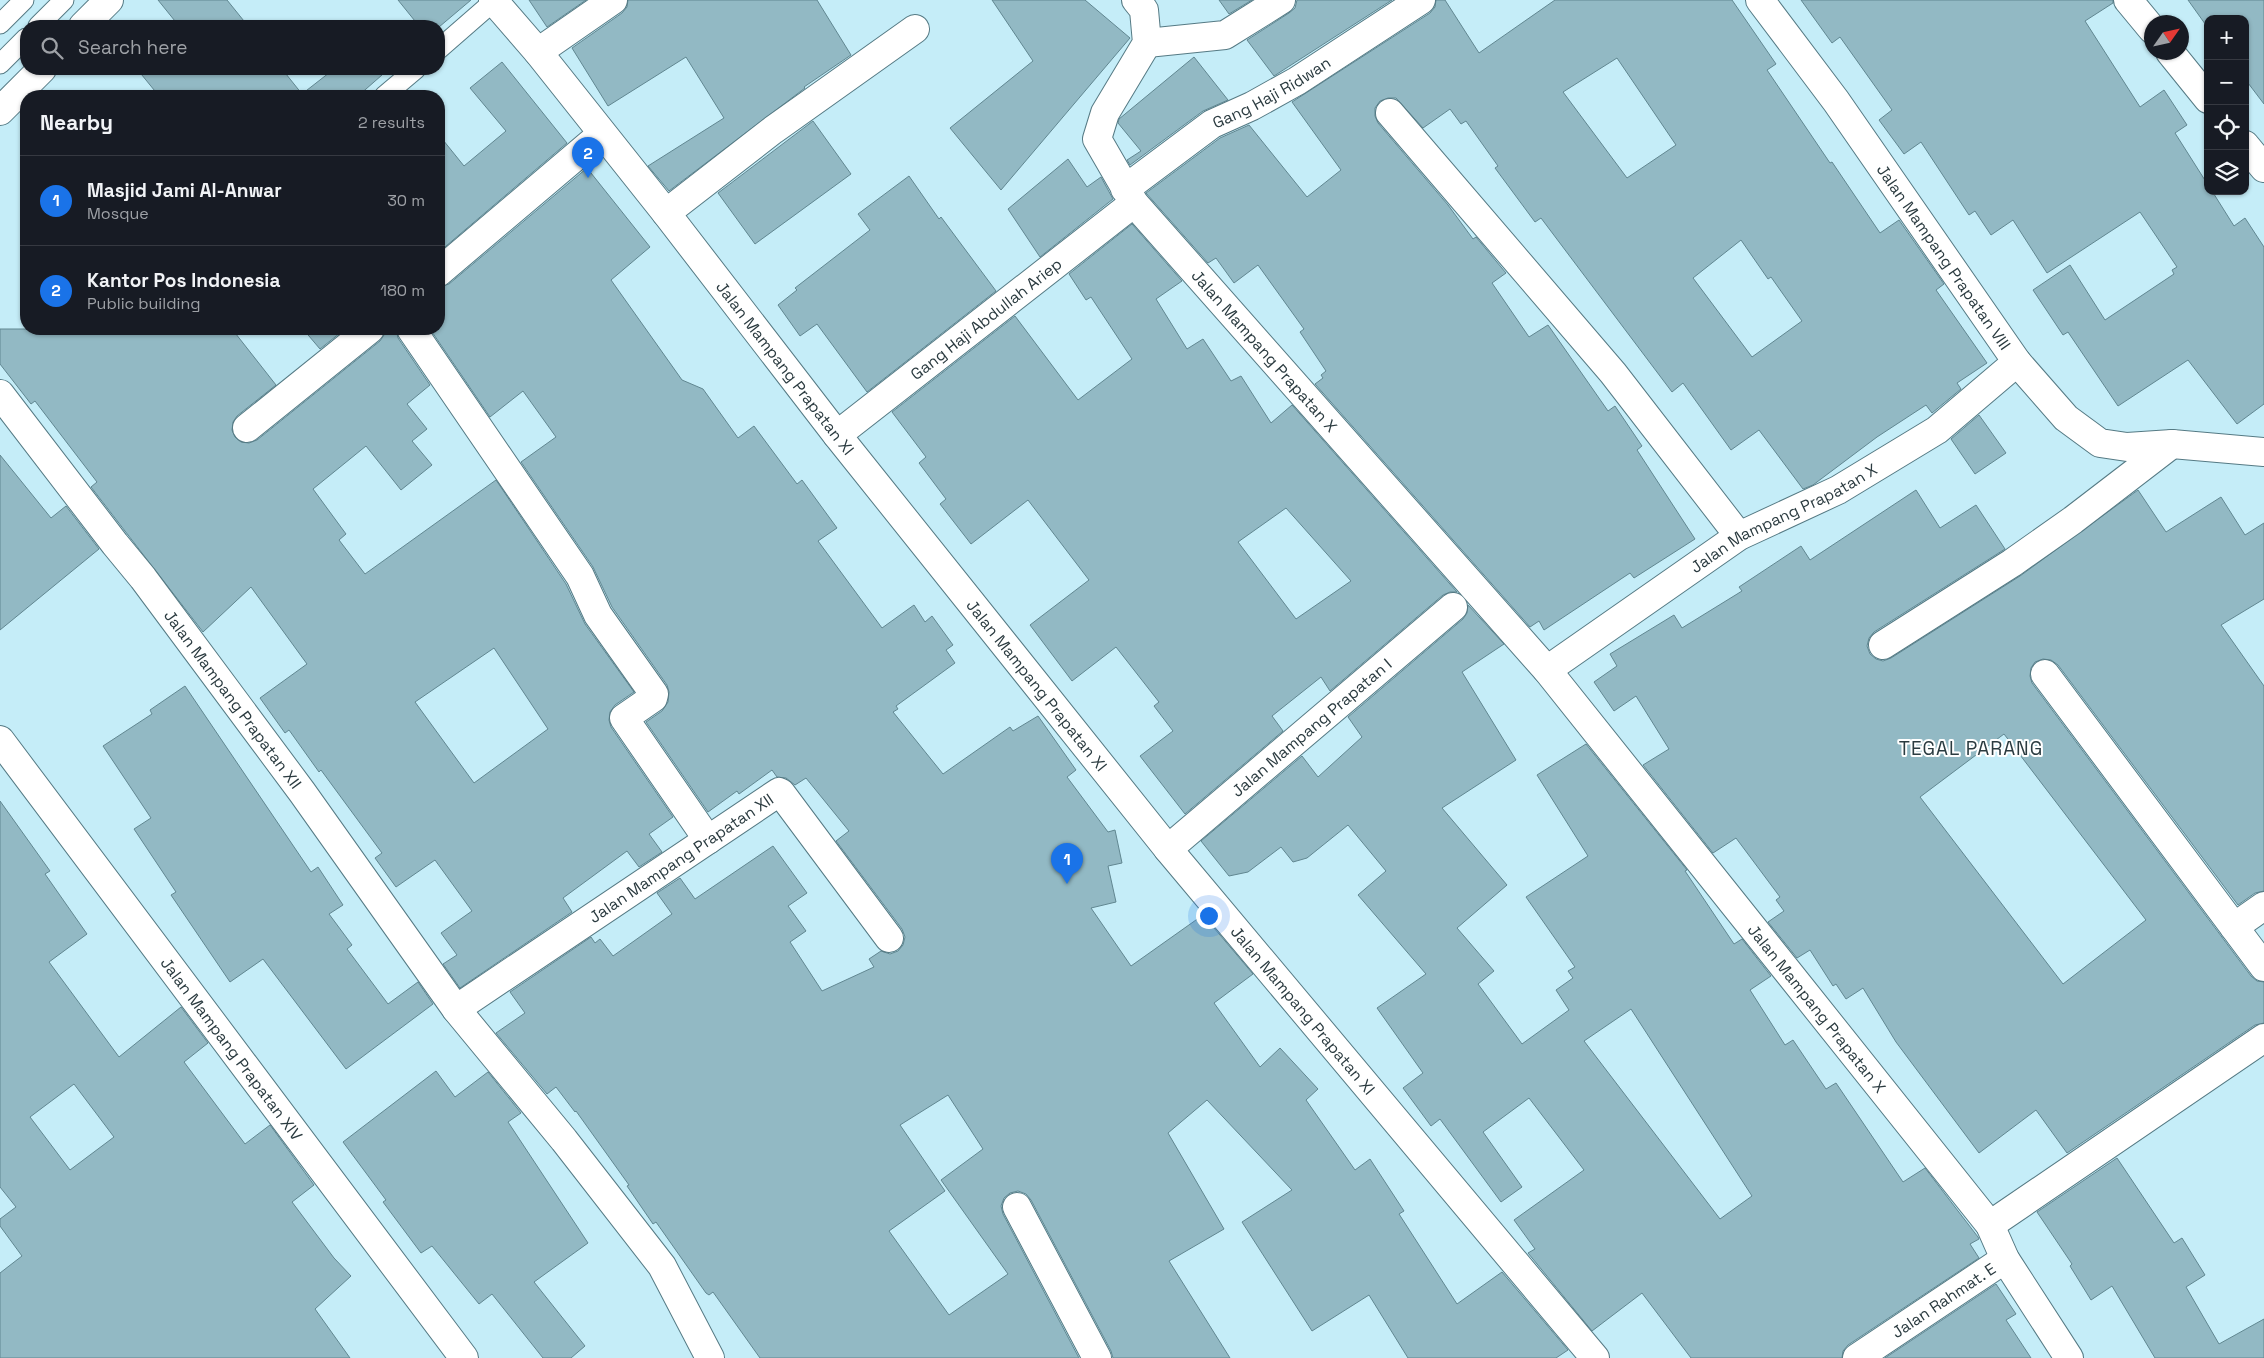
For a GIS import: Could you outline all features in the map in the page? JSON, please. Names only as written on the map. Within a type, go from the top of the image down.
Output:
[{"type":"street","points":[[89,20],[109,0]]},
{"type":"street","name":"Jalan Mampang Prapatan XI","points":[[493,0],[538,52],[666,213],[837,436],[1168,848],[1595,1358]]},
{"type":"street","points":[[538,52],[614,0]]},
{"type":"street","points":[[1136,0],[1144,10],[1147,43],[1225,35],[1281,0]]},
{"type":"street","name":"Gang Haji Ridwan","points":[[1130,196],[1212,124],[1252,106],[1297,82],[1421,0]]},
{"type":"street","name":"Jalan Mampang Prapatan VIII","points":[[1760,0],[1836,101],[2017,362],[2066,418],[2100,443],[2127,447],[2172,444],[2264,452]]},
{"type":"street","points":[[2128,0],[2144,19]]},
{"type":"street","points":[[666,213],[773,130],[915,29]]},
{"type":"street","name":"Jalan Mampang Prapatan X","points":[[1147,43],[1106,113],[1097,139],[1130,196],[1546,670],[1990,1225],[2005,1259],[2069,1358]]},
{"type":"street","points":[[2177,60],[2204,93]]},
{"type":"street","points":[[21,90],[36,75]]},
{"type":"street","points":[[0,111],[20,91]]},
{"type":"street","points":[[1390,113],[1613,373],[1739,536]]},
{"type":"street","points":[[445,267],[602,134]]},
{"type":"street","points":[[2249,150],[2264,168]]},
{"type":"street","name":"Gang Haji Abdullah Ariep","points":[[837,436],[1130,196]]},
{"type":"street","points":[[248,428],[363,335]]},
{"type":"street","points":[[415,335],[580,576],[598,615],[654,694],[653,698],[624,718],[708,840]]},
{"type":"street","name":"Jalan Mampang Prapatan X","points":[[1546,670],[1739,536],[1838,490],[1936,430],[2017,362]]},
{"type":"street","name":"Jalan Mampang Prapatan XII","points":[[0,394],[115,544],[144,578],[302,792],[456,1010],[564,1140],[662,1266],[710,1358]]},
{"type":"street","points":[[1883,645],[2020,558],[2172,444]]},
{"type":"street","name":"Jalan Mampang Prapatan I","points":[[1168,848],[1453,607]]},
{"type":"street","points":[[2045,674],[2264,967]]},
{"type":"street","name":"Jalan Mampang Prapatan XIV","points":[[0,740],[464,1358]]},
{"type":"street","name":"Jalan Mampang Prapatan XII","points":[[456,1010],[776,793],[781,793],[888,938]]},
{"type":"street","points":[[2234,927],[2264,906]]},
{"type":"street","points":[[1990,1225],[2264,1038]]},
{"type":"street","points":[[1017,1207],[1097,1358]]},
{"type":"street","name":"Jalan Rahmat. E","points":[[1856,1358],[2005,1259]]},
{"type":"lane","points":[[0,24],[24,0]]},
{"type":"lane","points":[[44,20],[64,0]]},
{"type":"lane","points":[[445,44],[493,0]]},
{"type":"lane","points":[[0,64],[20,44]]},
{"type":"lane","points":[[391,90],[409,75]]},
{"type":"building","points":[[158,0],[227,0],[243,20],[174,20]]},
{"type":"building","points":[[398,0],[471,0],[445,22],[445,20],[414,20]]},
{"type":"building","points":[[529,0],[586,0],[547,27]]},
{"type":"building","points":[[628,0],[817,0],[851,55],[804,87],[669,191],[648,166],[724,118],[686,57],[608,106],[572,48],[622,13],[627,7]]},
{"type":"building","points":[[992,0],[1085,0],[1130,38],[1001,190],[950,128],[1033,61]]},
{"type":"building","points":[[1219,0],[1252,0],[1229,14]]},
{"type":"building","points":[[1297,0],[1392,0],[1274,76],[1247,40],[1289,13],[1295,8]]},
{"type":"building","points":[[1436,0],[1445,0],[1479,53],[1555,0],[1732,0],[1776,64],[1767,70],[1830,163],[1832,162],[1880,233],[1899,220],[1944,284],[1936,290],[1987,363],[1957,383],[1961,389],[1932,413],[1926,405],[1877,437],[1813,485],[1803,489],[1759,430],[1731,450],[1683,383],[1672,392],[1541,218],[1535,222],[1495,168],[1498,166],[1466,121],[1461,124],[1450,109],[1423,128],[1396,98],[1380,101],[1375,108],[1375,116],[1378,123],[1448,205],[1473,239],[1476,237],[1506,273],[1492,283],[1529,337],[1548,325],[1608,411],[1615,406],[1642,446],[1637,450],[1695,539],[1634,578],[1630,573],[1544,630],[1539,621],[1530,627],[1315,384],[1323,378],[1321,375],[1326,371],[1300,332],[1304,329],[1258,265],[1234,283],[1216,258],[1208,263],[1146,193],[1220,138],[1249,125],[1307,197],[1341,170],[1292,102],[1430,13],[1435,7]],"holes":[[[1617,58],[1676,145],[1627,178],[1563,92]],[[1741,240],[1768,279],[1771,277],[1802,321],[1752,357],[1693,278]]]},
{"type":"building","points":[[1801,0],[2113,0],[2113,3],[2085,21],[2140,107],[2164,90],[2187,125],[2175,133],[2204,179],[2204,195],[2215,195],[2234,226],[2245,218],[2264,247],[2264,404],[2237,424],[2188,360],[2118,406],[2068,332],[2063,335],[2033,290],[2070,265],[2105,320],[2174,274],[2172,270],[2177,267],[2140,212],[2047,273],[2013,220],[1991,235],[1975,211],[1969,215],[1921,142],[1904,154],[1879,120],[1892,110],[1840,37],[1832,43]]},
{"type":"building","points":[[2188,0],[2264,0],[2264,104],[2249,84],[2249,15],[2204,15],[2204,22]]},
{"type":"building","points":[[1194,57],[1228,100],[1203,111],[1130,165],[1127,160],[1141,151],[1118,123],[1119,119]]},
{"type":"building","points":[[502,62],[567,143],[445,247],[445,142],[464,166],[506,131],[470,88]]},
{"type":"building","points":[[142,75],[287,75],[299,90],[154,90]]},
{"type":"building","points":[[326,75],[382,75],[365,90],[307,90]]},
{"type":"building","points":[[813,121],[851,174],[755,244],[718,193]]},
{"type":"building","points":[[1068,159],[1087,187],[1101,177],[1113,199],[1040,257],[1008,209]]},
{"type":"building","points":[[587,168],[650,247],[611,280],[682,380],[703,389],[738,438],[754,426],[797,484],[802,480],[837,528],[818,541],[882,628],[914,605],[925,622],[932,616],[953,645],[946,650],[955,663],[896,706],[898,709],[893,712],[943,774],[1010,727],[1013,731],[1038,716],[1076,770],[1067,777],[1108,832],[1115,830],[1122,863],[1108,866],[1116,902],[1091,908],[1131,966],[1203,915],[1253,974],[1214,1003],[1260,1067],[1280,1048],[1318,1089],[1306,1100],[1355,1170],[1370,1159],[1404,1211],[1399,1214],[1457,1304],[1502,1272],[1568,1350],[1556,1358],[1408,1358],[1369,1295],[1312,1331],[1242,1222],[1292,1190],[1207,1100],[1168,1133],[1224,1229],[1169,1261],[1230,1358],[1113,1358],[1031,1200],[1026,1194],[1018,1191],[1010,1193],[1004,1198],[1001,1206],[1003,1214],[1079,1358],[760,1358],[713,1292],[709,1295],[706,1293],[656,1222],[653,1224],[627,1186],[629,1185],[576,1111],[556,1087],[547,1094],[496,1033],[525,1013],[510,992],[591,937],[595,943],[600,939],[613,956],[672,914],[657,893],[680,878],[695,899],[773,846],[807,893],[788,906],[806,931],[790,942],[822,991],[874,967],[869,959],[881,951],[890,954],[898,951],[903,945],[905,937],[902,929],[836,841],[849,831],[806,778],[795,785],[786,778],[777,777],[772,770],[739,794],[737,791],[708,812],[646,722],[662,711],[668,702],[669,692],[667,685],[612,607],[593,567],[521,462],[556,437],[523,391],[490,417],[434,335],[445,335],[445,285],[449,284]],"holes":[[[948,1095],[983,1149],[941,1180],[1008,1274],[949,1315],[889,1231],[945,1191],[900,1125]]]},
{"type":"building","points":[[909,176],[939,219],[941,217],[996,291],[867,392],[817,324],[800,336],[778,305],[797,290],[795,288],[870,230],[858,214]]},
{"type":"building","points":[[1132,224],[1182,281],[1156,299],[1187,349],[1203,339],[1231,381],[1241,376],[1271,423],[1292,405],[1457,592],[1443,595],[1330,691],[1321,677],[1272,716],[1283,731],[1185,814],[1140,756],[1173,731],[1154,706],[1159,702],[1116,647],[1072,681],[1030,625],[1089,580],[1028,500],[971,544],[940,504],[946,499],[919,463],[926,457],[892,412],[1015,316],[1078,400],[1132,359],[1091,297],[1086,300],[1069,274]],"holes":[[[1286,508],[1351,581],[1296,619],[1238,542]]]},
{"type":"building","points":[[0,329],[20,329],[20,335],[237,335],[276,385],[237,416],[233,422],[232,430],[235,437],[241,442],[249,443],[257,440],[380,341],[384,335],[397,335],[430,385],[407,404],[427,429],[412,441],[432,465],[401,490],[366,446],[313,489],[346,534],[339,540],[365,574],[496,480],[566,584],[585,624],[634,692],[615,705],[610,712],[609,720],[611,727],[673,817],[649,834],[662,852],[639,867],[627,851],[563,898],[572,912],[460,988],[443,964],[457,955],[441,933],[472,911],[435,860],[396,887],[375,858],[382,853],[321,770],[319,772],[289,730],[285,733],[260,698],[307,664],[251,587],[203,632],[91,487],[97,482],[35,401],[31,404],[0,364]],"holes":[[[494,648],[548,729],[474,783],[415,702]]]},
{"type":"building","points":[[308,335],[338,335],[320,349]]},
{"type":"building","points":[[1979,415],[2006,453],[1975,474],[1951,439]]},
{"type":"building","points":[[0,455],[51,518],[66,506],[99,549],[0,630]]},
{"type":"building","points":[[1916,490],[1940,528],[1976,505],[2005,549],[1874,632],[1869,638],[1867,646],[1870,654],[1876,659],[1883,661],[1891,658],[2020,576],[2138,490],[2166,532],[2221,497],[2245,535],[2264,523],[2264,599],[2221,625],[2264,686],[2264,891],[2255,893],[2238,905],[2058,665],[2051,660],[2043,659],[2035,662],[2031,668],[2030,676],[2032,683],[2251,976],[2257,981],[2264,982],[2264,1023],[2255,1025],[2067,1153],[2036,1110],[1979,1153],[1896,1042],[1863,988],[1846,999],[1836,984],[1833,986],[1810,950],[1797,958],[1768,922],[1784,911],[1776,900],[1780,897],[1736,838],[1713,853],[1643,765],[1669,749],[1636,696],[1614,711],[1594,682],[1617,666],[1610,654],[1674,615],[1682,628],[1742,591],[1739,587],[1801,546],[1810,560]],"holes":[[[2004,734],[2146,920],[2063,984],[1920,797]]]},
{"type":"building","points":[[1468,605],[1504,644],[1462,672],[1516,760],[1442,808],[1507,885],[1457,928],[1494,971],[1478,984],[1522,1044],[1569,1010],[1556,990],[1573,978],[1568,971],[1575,967],[1526,897],[1588,856],[1537,775],[1586,744],[1687,870],[1685,871],[1734,944],[1742,939],[1771,976],[1750,990],[1785,1045],[1793,1040],[1826,1089],[1836,1083],[1903,1182],[1925,1168],[1978,1237],[1979,1239],[1970,1244],[1979,1258],[1848,1345],[1843,1351],[1842,1358],[1691,1358],[1642,1293],[1592,1331],[1528,1253],[1535,1249],[1514,1220],[1584,1170],[1529,1098],[1483,1132],[1522,1187],[1501,1202],[1440,1119],[1431,1126],[1403,1088],[1423,1073],[1377,1008],[1426,974],[1358,895],[1386,871],[1348,825],[1307,858],[1293,862],[1281,847],[1248,872],[1229,876],[1201,841],[1302,756],[1318,777],[1362,737],[1348,717],[1463,619],[1467,613]],"holes":[[[1631,1009],[1752,1196],[1720,1219],[1584,1041]]]},
{"type":"building","points":[[185,686],[311,872],[318,867],[343,905],[329,914],[352,945],[347,949],[388,1004],[418,982],[433,1004],[346,1069],[263,959],[230,982],[171,895],[176,892],[134,829],[151,818],[103,746],[152,714],[150,710]]},
{"type":"building","points":[[0,801],[50,871],[45,874],[87,934],[49,962],[119,1057],[181,1007],[208,1043],[184,1062],[245,1144],[270,1125],[314,1185],[292,1202],[334,1258],[351,1276],[315,1309],[350,1358],[0,1358],[0,1273],[22,1256],[0,1226],[0,1219],[16,1207],[0,1187]],"holes":[[[74,1084],[114,1137],[70,1170],[30,1117]]]},
{"type":"building","points":[[436,1071],[455,1097],[488,1072],[521,1113],[508,1122],[588,1243],[534,1282],[585,1346],[571,1358],[543,1358],[492,1294],[479,1304],[432,1246],[421,1253],[383,1202],[386,1200],[343,1142]]},
{"type":"building","points":[[2117,1158],[2174,1243],[2182,1238],[2205,1275],[2186,1287],[2219,1344],[2264,1319],[2264,1358],[2155,1358],[2112,1286],[2091,1300],[2070,1266],[2072,1264],[2037,1212]]},
{"type":"building","points":[[1996,1284],[2016,1314],[2006,1320],[2031,1358],[1885,1358]]},
{"type":"place","name":"Kantor Pos Indonesia","points":[[588,178]]},
{"type":"place","name":"Masjid Jami Al-Anwar","points":[[1067,884]]},
{"type":"district","name":"TEGAL PARANG","points":[[1971,748]]}]
